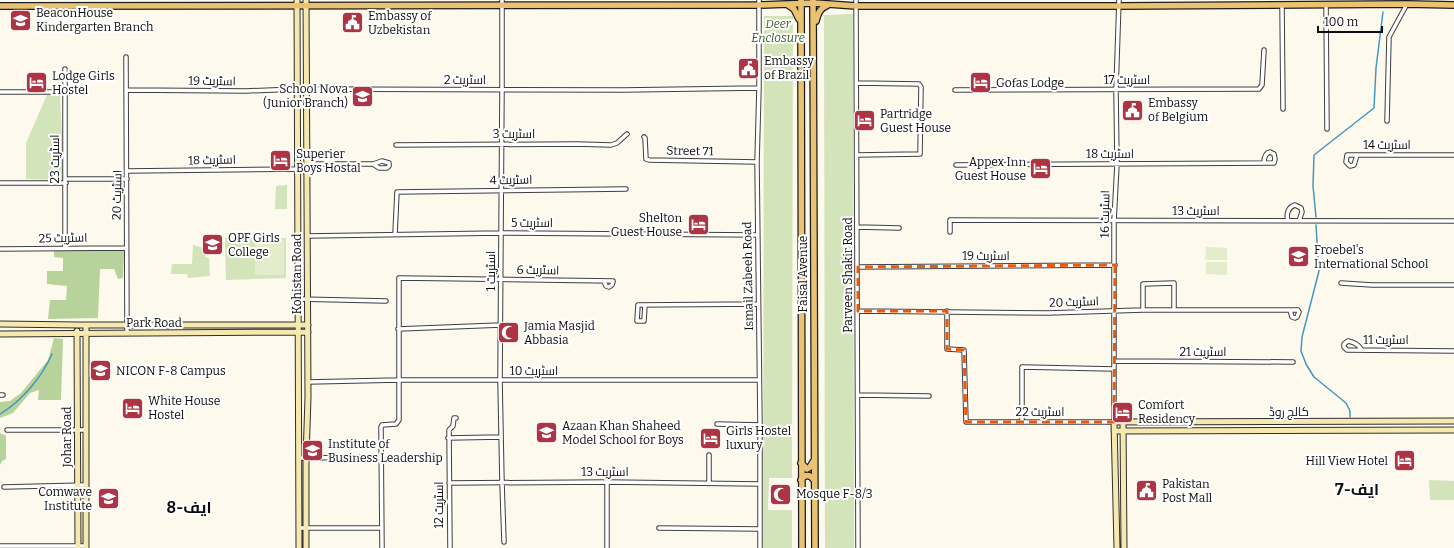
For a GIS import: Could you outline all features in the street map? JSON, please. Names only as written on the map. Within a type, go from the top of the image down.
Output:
[{"type":"main road","points":[[0,6],[297,3],[759,2],[784,4],[813,2],[835,4]]},
{"type":"main road","name":"Faisal Avenue","points":[[801,2],[802,548]]},
{"type":"main road","name":"Faisal Avenue","points":[[813,2],[815,548]]},
{"type":"main road","points":[[814,31],[819,11],[826,6],[856,2],[1119,6],[1326,4],[1454,5]]},
{"type":"main road","points":[[784,4],[793,7],[797,12],[801,29]]},
{"type":"main road","points":[[801,462],[807,469],[814,462]]},
{"type":"main road","points":[[801,480],[807,475],[814,480]]},
{"type":"street","points":[[1119,0],[1119,6]]},
{"type":"street","name":"Ismail Zabeeh Road","points":[[759,2],[757,235],[760,548]]},
{"type":"street","name":"Parveen Shakir Road","points":[[856,2],[858,156],[858,548]]},
{"type":"street","name":"Kohistan Road","points":[[297,3],[299,548]]},
{"type":"street","name":"Kohistan Road","points":[[306,3],[308,325],[306,548]]},
{"type":"street","name":"اسٹریٹ 1","points":[[502,3],[500,380],[504,542]]},
{"type":"street","points":[[1326,4],[1327,129]]},
{"type":"street","points":[[1388,121],[1389,37],[1408,4]]},
{"type":"street","points":[[1282,5],[1283,109]]},
{"type":"street","name":"اسٹریٹ 16","points":[[1114,422],[1114,221],[1117,164],[1116,90],[1119,6]]},
{"type":"street","name":"اسٹریٹ 17","points":[[955,90],[1259,89],[1262,85],[1264,50]]},
{"type":"street","name":"اسٹریٹ 20","points":[[126,57],[127,333]]},
{"type":"street","name":"اسٹریٹ 23","points":[[65,69],[65,248]]},
{"type":"street","points":[[857,83],[920,85],[920,154],[858,156]]},
{"type":"street","name":"اسٹریٹ 2","points":[[307,89],[649,90],[759,88]]},
{"type":"street","name":"اسٹریٹ 19","points":[[126,90],[246,91],[307,89]]},
{"type":"street","points":[[0,92],[65,92]]},
{"type":"street","name":"اسٹریٹ 3","points":[[396,145],[604,145],[615,144],[627,134]]},
{"type":"street","name":"Street 71","points":[[644,137],[646,159],[649,160],[757,162]]},
{"type":"street","name":"اسٹریٹ 14","points":[[1357,155],[1354,165],[1350,166],[1346,162],[1347,154],[1454,155]]},
{"type":"street","name":"اسٹریٹ 18","points":[[956,165],[1264,163]]},
{"type":"street","name":"اسٹریٹ 18","points":[[127,171],[298,169],[307,166],[373,164]]},
{"type":"street","points":[[0,183],[127,179]]},
{"type":"street","name":"اسٹریٹ 4","points":[[395,234],[397,192],[626,189]]},
{"type":"street","points":[[1288,221],[1288,211],[1290,207],[1295,205],[1301,208],[1302,212],[1298,221]]},
{"type":"street","name":"اسٹریٹ 13","points":[[950,232],[950,220],[1454,221]]},
{"type":"street","points":[[857,227],[899,228]]},
{"type":"street","name":"اسٹریٹ 5","points":[[307,236],[501,233],[757,235]]},
{"type":"street","name":"اسٹریٹ 25","points":[[0,249],[126,248]]},
{"type":"street","name":"اسٹریٹ 19","points":[[858,267],[1115,265]]},
{"type":"street","name":"اسٹریٹ 6","points":[[398,329],[398,278],[604,281]]},
{"type":"street","points":[[1143,310],[1143,284],[1174,283],[1174,310]]},
{"type":"street","points":[[1341,283],[1380,285],[1454,285]]},
{"type":"street","points":[[298,299],[386,301]]},
{"type":"street","points":[[645,305],[644,321],[637,321],[638,305],[758,304]]},
{"type":"street","name":"اسٹریٹ 20","points":[[858,311],[1048,313],[1143,310],[1290,310]]},
{"type":"street","name":"اسٹریٹ 22","points":[[947,311],[946,348],[948,350],[964,350],[966,422],[1114,422]]},
{"type":"street","name":"Park Road","points":[[0,324],[308,325]]},
{"type":"street","name":"Johar Road","points":[[76,325],[78,547]]},
{"type":"street","name":"Johar Road","points":[[86,325],[86,547]]},
{"type":"street","points":[[382,548],[381,427],[382,425],[398,423],[398,329],[501,325]]},
{"type":"street","name":"Park Road","points":[[0,334],[308,332]]},
{"type":"street","name":"اسٹریٹ 11","points":[[1361,349],[1352,342],[1348,341],[1344,344],[1344,347],[1347,350],[1454,351]]},
{"type":"street","name":"اسٹریٹ 21","points":[[1114,361],[1293,362]]},
{"type":"street","points":[[1022,422],[1022,367],[1114,368]]},
{"type":"street","name":"اسٹریٹ 10","points":[[308,382],[399,380],[759,380]]},
{"type":"street","points":[[298,382],[308,382]]},
{"type":"street","points":[[858,395],[929,396]]},
{"type":"street","points":[[298,398],[308,398]]},
{"type":"street","name":"اسٹریٹ 12","points":[[450,548],[448,438],[449,430],[453,426],[454,418],[456,418]]},
{"type":"street","name":"کالج روڈ","points":[[1114,422],[1454,421]]},
{"type":"street","points":[[1114,422],[1117,548]]},
{"type":"street","points":[[1123,422],[1124,548]]},
{"type":"street","points":[[717,424],[760,424]]},
{"type":"street","points":[[7,430],[86,430]]},
{"type":"street","name":"کالج روڈ","points":[[1114,431],[1454,430]]},
{"type":"street","points":[[448,438],[501,437]]},
{"type":"street","points":[[709,454],[709,482]]},
{"type":"street","points":[[299,458],[382,457]]},
{"type":"street","points":[[607,482],[607,548]]},
{"type":"street","name":"اسٹریٹ 13","points":[[450,483],[709,482],[760,484]]},
{"type":"street","points":[[4,487],[86,485]]},
{"type":"street","points":[[299,528],[382,528]]},
{"type":"street","points":[[659,528],[759,529]]},
{"type":"street","points":[[0,546],[86,547]]},
{"type":"highlighted area","points":[[1115,265],[1114,422],[966,422],[964,350],[947,349],[947,311],[858,311],[858,267]]},
{"type":"green space","points":[[853,14],[854,548],[825,548],[824,15]]},
{"type":"green space","name":"Deer Enclosure","points":[[764,16],[793,16],[792,478],[769,478],[768,510],[792,510],[792,548],[763,548]]},
{"type":"green space","points":[[47,95],[60,95],[64,180],[26,179],[26,143]]},
{"type":"green space","points":[[287,185],[287,209],[275,209],[276,186]]},
{"type":"green space","points":[[225,238],[286,238],[286,278],[226,280]]},
{"type":"green space","points":[[255,238],[284,239],[284,275],[255,275]]},
{"type":"green space","points":[[193,245],[205,248],[205,257],[209,258],[210,276],[188,278],[187,274],[171,274],[172,264],[192,264]]},
{"type":"green space","points":[[1206,247],[1227,248],[1227,260],[1205,260]]},
{"type":"green space","points":[[54,249],[124,250],[123,278],[118,279],[114,269],[100,269],[98,318],[48,319],[50,300],[66,300],[67,286],[47,284],[47,271],[63,271],[63,258],[54,257]]},
{"type":"green space","points":[[1206,262],[1227,262],[1227,275],[1206,274]]},
{"type":"green space","points":[[54,338],[63,339],[61,400],[38,400],[39,390],[30,393],[13,413],[0,418],[0,402],[10,401],[21,393],[48,360]]},
{"type":"green space","points":[[0,433],[6,436],[6,459],[2,461],[0,465]]},
{"type":"green space","points":[[1429,480],[1454,481],[1454,500],[1430,500]]},
{"type":"waterway","points":[[1316,217],[1313,186],[1314,155],[1374,108],[1376,68],[1383,12]]},
{"type":"waterway","points":[[1316,225],[1319,271],[1302,337],[1301,351],[1306,364],[1314,377],[1346,403],[1350,411],[1350,417]]},
{"type":"waterway","points":[[0,414],[16,402],[37,380],[52,354]]},
{"type":"place","name":"BeaconHouse Kindergarten Branch","points":[[20,20]]},
{"type":"place","name":"Embassy of Uzbekistan","points":[[353,23]]},
{"type":"place","name":"Embassy of Brazil","points":[[749,68]]},
{"type":"place","name":"Lodge Girls Hostel","points":[[37,83]]},
{"type":"place","name":"Gofas Lodge","points":[[981,83]]},
{"type":"place","name":"School Nova (Junior Branch)","points":[[363,96]]},
{"type":"place","name":"Embassy of Belgium","points":[[1132,110]]},
{"type":"place","name":"Partridge Guest House","points":[[864,121]]},
{"type":"place","name":"Superier Boys Hostal","points":[[280,161]]},
{"type":"place","name":"Appex Inn Guest House","points":[[1041,169]]},
{"type":"place","name":"Shelton Guest House","points":[[698,225]]},
{"type":"place","name":"OPF Girls College","points":[[212,245]]},
{"type":"place","name":"Froebel's International School","points":[[1298,257]]},
{"type":"place","name":"Jamia Masjid Abbasia","points":[[509,333]]},
{"type":"place","name":"NICON F-8 Campus","points":[[100,371]]},
{"type":"place","name":"White House Hostel","points":[[133,408]]},
{"type":"place","name":"Comfort Residency","points":[[1122,412]]},
{"type":"place","name":"Azaan Khan Shaheed Model School for Boys","points":[[547,433]]},
{"type":"place","name":"Girls Hostel luxury","points":[[711,438]]},
{"type":"place","name":"Institute of Business Leadership","points":[[312,451]]},
{"type":"place","name":"Hill View Hotel","points":[[1404,461]]},
{"type":"place","name":"Pakistan Post Mall","points":[[1146,491]]},
{"type":"place","name":"Mosque F-8/3","points":[[780,494]]},
{"type":"place","name":"Comwave Institute","points":[[108,499]]},
{"type":"district","name":"ایف-7","points":[[1357,489]]},
{"type":"district","name":"ایف-8","points":[[189,507]]}]
